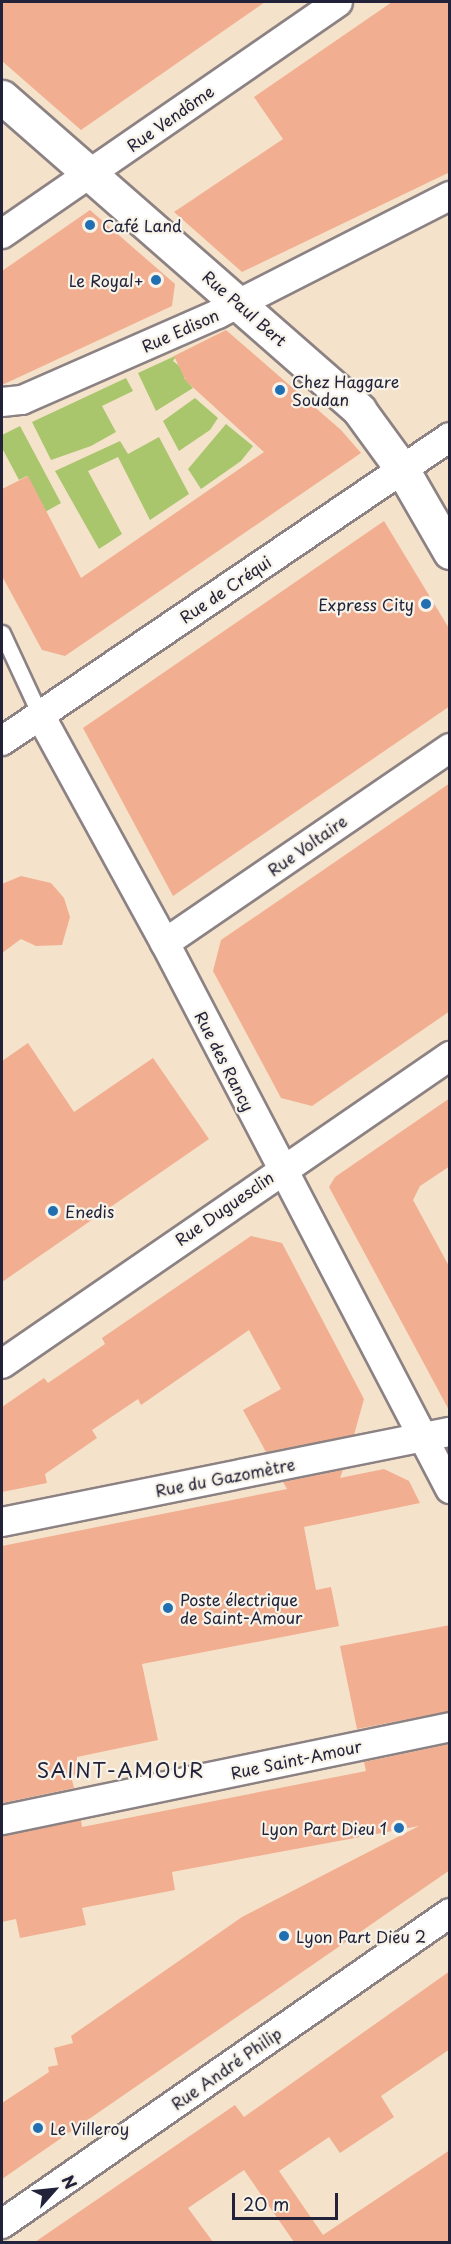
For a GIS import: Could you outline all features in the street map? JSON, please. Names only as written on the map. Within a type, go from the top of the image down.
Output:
[{"type":"street","name":"Rue Vendôme","points":[[2,234],[338,2]]},
{"type":"street","name":"Rue Paul Bert","points":[[2,97],[239,302],[359,410],[402,469],[450,552]]},
{"type":"street","name":"Rue Edison","points":[[2,402],[22,400],[239,302],[450,196]]},
{"type":"street","name":"Rue de Créqui","points":[[2,741],[450,437]]},
{"type":"street","name":"Rue des Rancy","points":[[40,715],[165,943],[280,1169],[436,1435],[450,1489]]},
{"type":"street","name":"Rue Voltaire","points":[[165,943],[450,747]]},
{"type":"street","name":"Rue Duguesclin","points":[[2,1364],[280,1169],[450,1056]]},
{"type":"street","name":"Rue du Gazomètre","points":[[2,1522],[436,1435]]},
{"type":"street","name":"Rue Saint-Amour","points":[[2,1820],[450,1727]]},
{"type":"street","name":"Rue André Philip","points":[[2,2224],[450,1913]]},
{"type":"lane","name":"Rue des Rancy","points":[[2,633],[40,715]]},
{"type":"green space","points":[[177,355],[173,361],[187,372],[184,378],[193,388],[156,411],[138,373]]},
{"type":"green space","points":[[126,378],[133,391],[102,406],[116,432],[91,446],[51,460],[32,422]]},
{"type":"green space","points":[[195,398],[218,418],[210,430],[179,451],[163,421]]},
{"type":"green space","points":[[226,424],[253,446],[241,461],[201,489],[188,469]]},
{"type":"green space","points":[[20,426],[61,503],[38,516],[31,483],[27,476],[19,480],[2,448],[2,435]]},
{"type":"green space","points":[[159,437],[189,494],[150,520],[118,457],[88,471],[122,534],[99,549],[55,471],[120,441],[128,454]]},
{"type":"building","points":[[2,2],[265,2],[81,130],[2,61]]},
{"type":"building","points":[[392,2],[450,2],[450,172],[242,272],[174,212],[283,139],[254,97]]},
{"type":"building","points":[[90,210],[175,284],[172,306],[2,385],[2,271]]},
{"type":"building","points":[[226,330],[341,430],[361,453],[65,656],[42,650],[2,576],[2,489],[28,476],[81,578],[264,452],[186,381],[174,356]]},
{"type":"building","points":[[384,521],[450,630],[450,706],[173,896],[83,728]]},
{"type":"building","points":[[450,783],[450,1011],[312,1106],[281,1098],[213,971],[221,940]]},
{"type":"building","points":[[21,876],[51,883],[64,898],[70,917],[62,945],[36,946],[21,939],[2,953],[2,884]]},
{"type":"building","name":"Enedis","points":[[28,1043],[74,1112],[153,1058],[209,1139],[2,1282],[2,1061]]},
{"type":"building","points":[[450,1098],[450,1166],[420,1186],[413,1200],[450,1268],[450,1412],[329,1187],[335,1177]]},
{"type":"building","points":[[251,1236],[282,1243],[364,1399],[354,1435],[266,1452],[243,1410],[281,1389],[249,1330],[141,1405],[138,1399],[92,1430],[97,1438],[45,1474],[47,1483],[2,1492],[2,1407],[44,1378],[48,1383],[105,1344],[102,1338]]},
{"type":"building","name":"Poste électrique de Saint-Amour","points":[[384,1469],[409,1481],[420,1503],[304,1527],[316,1590],[331,1587],[339,1626],[142,1664],[158,1740],[77,1757],[80,1774],[71,1776],[74,1788],[2,1803],[2,1546],[287,1489],[283,1482],[343,1470],[340,1478]]},
{"type":"building","points":[[450,1625],[450,1711],[357,1729],[340,1646]]},
{"type":"building","points":[[450,1744],[450,1870],[2,2179],[2,2103],[49,2072],[48,2067],[58,2065],[54,2048],[73,2043],[71,2036],[242,1917],[419,1826],[172,1872],[175,1890],[82,1908],[86,1925],[20,1938],[16,1919],[2,1922],[2,1836],[81,1820],[82,1827],[366,1771],[364,1762]]},
{"type":"building","points":[[450,1971],[450,2049],[381,2096],[394,2117],[340,2153],[329,2137],[279,2171],[323,2235],[450,2150],[450,2242],[294,2242],[244,2170],[188,2208],[213,2242],[35,2242],[235,2105],[244,2117]]},
{"type":"place","name":"Café Land","points":[[90,225]]},
{"type":"place","name":"Le Royal+","points":[[156,280]]},
{"type":"place","name":"Chez Haggare Soudan","points":[[280,390]]},
{"type":"place","name":"Express City","points":[[426,604]]},
{"type":"place","name":"Enedis","points":[[53,1211]]},
{"type":"place","name":"Poste électrique de Saint-Amour","points":[[168,1608]]},
{"type":"place","name":"Lyon Part Dieu 1","points":[[399,1828]]},
{"type":"place","name":"Lyon Part Dieu 2","points":[[284,1936]]},
{"type":"place","name":"Le Villeroy","points":[[38,2128]]},
{"type":"district","name":"SAINT-AMOUR","points":[[121,1770]]}]
